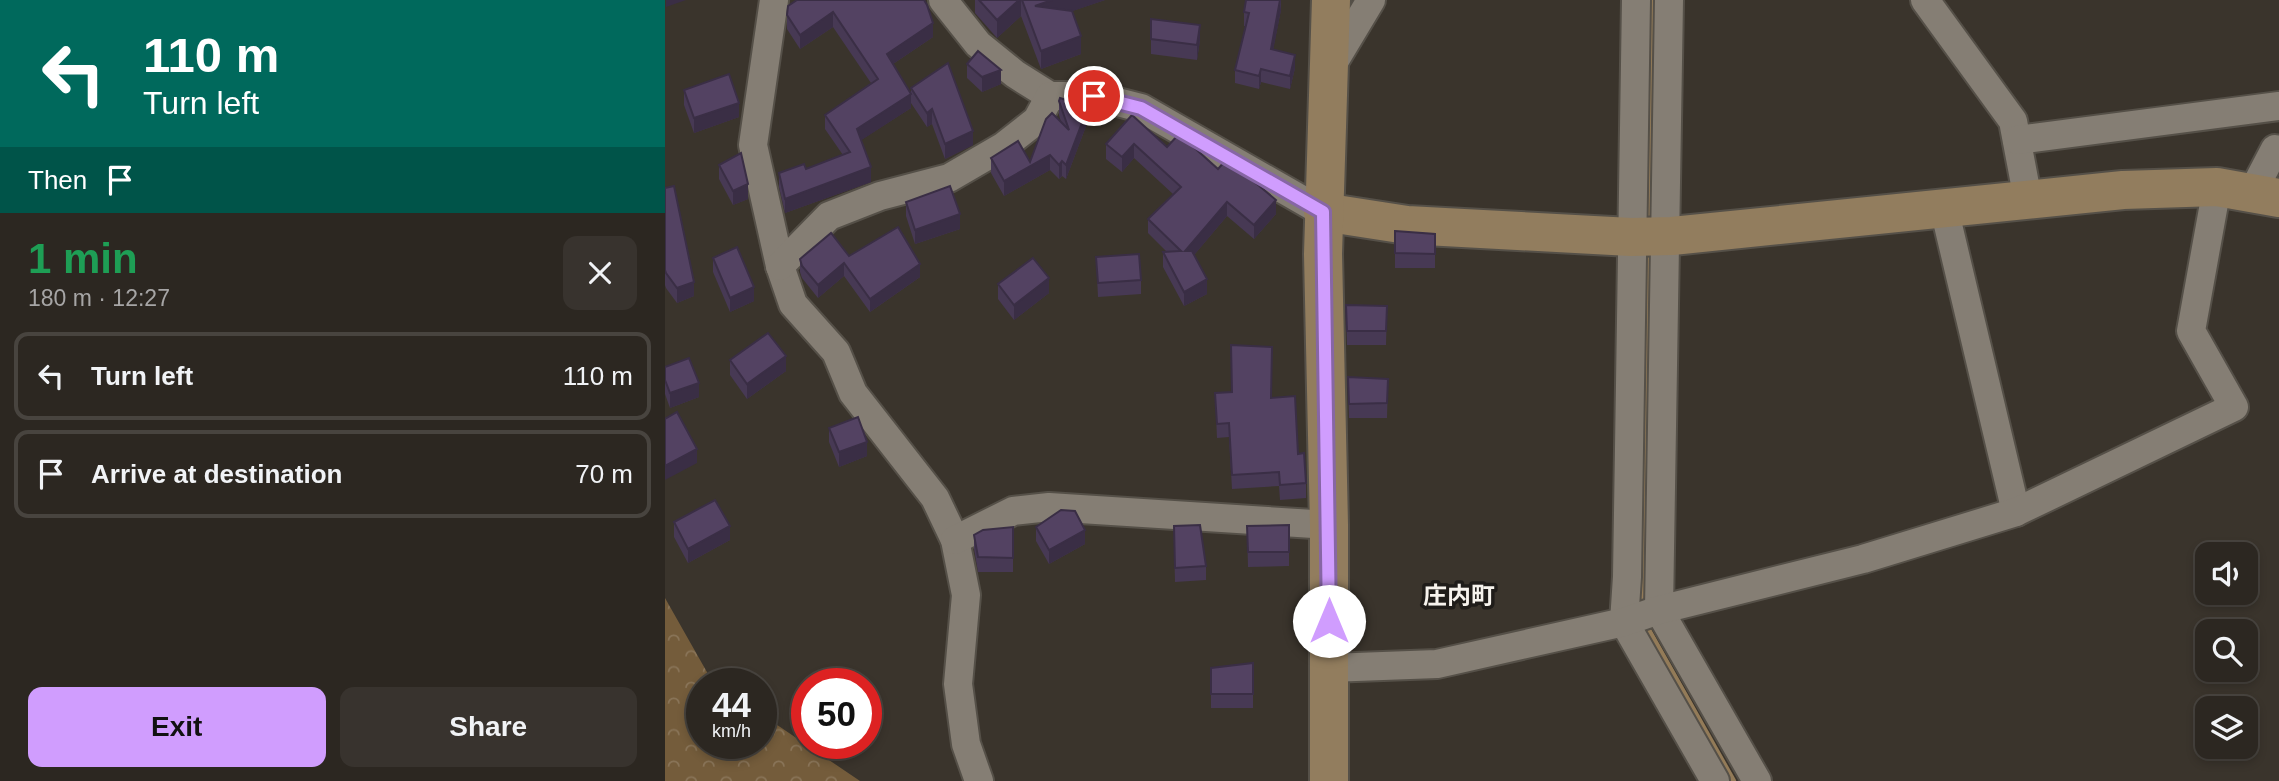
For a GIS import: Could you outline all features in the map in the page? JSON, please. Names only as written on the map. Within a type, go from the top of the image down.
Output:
[{"type":"street","points":[[774,0],[753,145],[780,266],[793,304],[836,352],[853,393],[935,498],[955,540],[965,595],[958,684],[966,744],[979,781]]},
{"type":"street","points":[[943,0],[978,44],[1050,96],[1094,96],[1141,108],[1323,212],[1407,225],[1649,236],[2123,190],[2249,193]]},
{"type":"street","points":[[1328,72],[1371,0]]},
{"type":"street","points":[[1636,0],[1649,236],[1659,610],[1757,781]]},
{"type":"street","points":[[1669,0],[1649,236],[1624,622],[1715,781]]},
{"type":"street","points":[[1925,0],[2013,121],[2028,200]]},
{"type":"street","points":[[1327,4],[1328,72],[1323,212],[1329,525],[1329,781]]},
{"type":"street","points":[[780,266],[829,216],[880,196],[949,178],[1005,146],[1037,120],[1050,96]]},
{"type":"street","points":[[2017,140],[2279,106]]},
{"type":"street","points":[[1329,668],[1437,664],[1624,622],[1659,610],[1863,559],[2016,512],[2234,407],[2191,331],[2249,193],[2278,147]]},
{"type":"street","points":[[1944,208],[2016,512]]},
{"type":"street","points":[[955,540],[1013,511],[1049,507],[1329,525]]},
{"type":"green space","points":[[665,598],[705,668],[686,668],[686,759],[777,759],[777,725],[791,734],[791,759],[827,759],[860,781],[665,781]]},
{"type":"building","points":[[797,0],[924,0],[933,23],[887,54],[911,94],[857,129],[871,167],[785,199],[779,173],[804,164],[806,169],[850,152],[825,115],[878,79],[833,12],[800,35],[787,15],[788,6]]},
{"type":"building","points":[[979,0],[1019,0],[997,20]]},
{"type":"building","points":[[1022,0],[1052,0],[1035,6],[1072,11],[1081,36],[1041,51]]},
{"type":"building","points":[[1246,0],[1280,0],[1271,49],[1295,55],[1290,76],[1261,69],[1259,76],[1235,70],[1249,13],[1244,12]]},
{"type":"building","points":[[1151,19],[1200,25],[1197,45],[1151,39]]},
{"type":"building","points":[[978,51],[1001,70],[982,77],[967,64]]},
{"type":"building","points":[[948,63],[973,131],[945,144],[932,109],[927,113],[911,88]]},
{"type":"building","points":[[729,74],[739,103],[694,118],[684,90]]},
{"type":"building","points":[[1060,98],[1088,107],[1066,165],[1062,161],[1059,165],[1050,155],[1004,181],[991,158],[1018,141],[1030,162],[1046,119],[1052,113],[1069,130]]},
{"type":"building","points":[[1132,115],[1167,147],[1179,134],[1218,169],[1225,161],[1238,168],[1276,200],[1254,225],[1227,202],[1185,251],[1192,251],[1207,279],[1184,292],[1163,252],[1181,251],[1148,219],[1181,187],[1134,144],[1122,157],[1106,144]]},
{"type":"building","points":[[741,153],[748,184],[733,191],[719,165]]},
{"type":"building","points":[[674,186],[694,282],[677,288],[665,270],[665,188]]},
{"type":"building","points":[[950,186],[960,214],[915,230],[906,202]]},
{"type":"building","points":[[898,227],[920,264],[870,299],[844,263],[818,285],[802,266],[800,259],[831,233],[849,256]]},
{"type":"building","points":[[1395,231],[1435,234],[1435,254],[1395,253]]},
{"type":"building","points":[[737,247],[754,287],[730,298],[713,258]]},
{"type":"building","points":[[1139,254],[1141,280],[1098,283],[1096,257]]},
{"type":"building","points":[[1033,258],[1049,278],[1014,305],[998,284]]},
{"type":"building","points":[[1346,305],[1387,306],[1386,331],[1347,331]]},
{"type":"building","points":[[768,333],[786,356],[747,384],[730,360]]},
{"type":"building","points":[[1231,345],[1272,347],[1271,398],[1295,396],[1298,454],[1304,453],[1306,483],[1280,485],[1279,472],[1232,475],[1229,423],[1217,424],[1215,393],[1232,392]]},
{"type":"building","points":[[689,358],[699,383],[670,393],[665,380],[665,367]]},
{"type":"building","points":[[1348,377],[1388,379],[1387,403],[1349,404]]},
{"type":"building","points":[[677,412],[697,449],[665,466],[665,419]]},
{"type":"building","points":[[858,417],[867,442],[839,452],[829,428]]},
{"type":"building","points":[[715,500],[730,526],[688,549],[674,522]]},
{"type":"building","points":[[1061,510],[1075,511],[1085,530],[1049,550],[1036,527]]},
{"type":"building","points":[[1200,525],[1206,566],[1175,568],[1174,526]]},
{"type":"building","points":[[1289,525],[1289,552],[1248,552],[1247,526]]},
{"type":"building","points":[[1013,527],[1013,558],[978,557],[974,535],[983,530]]},
{"type":"building","points":[[1253,663],[1253,694],[1211,694],[1211,668]]},
{"type":"waterway","points":[[1649,228],[1654,0]]},
{"type":"waterway","points":[[1642,602],[1648,248]]},
{"type":"waterway","points":[[1647,630],[1732,781]]},
{"type":"district","name":"庄内町","points":[[1459,595]]},
{"type":"route","points":[[1094,96],[1141,108],[1323,212],[1329,621]]}]
